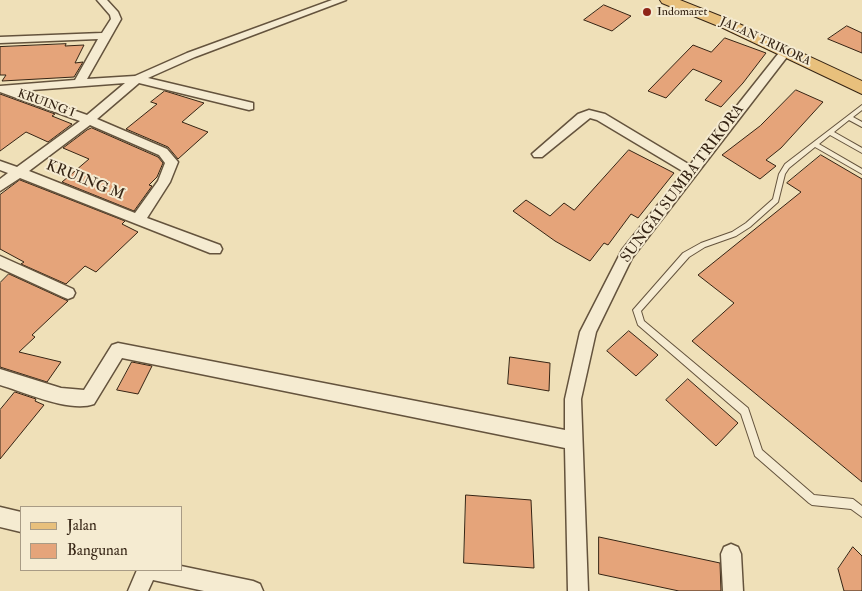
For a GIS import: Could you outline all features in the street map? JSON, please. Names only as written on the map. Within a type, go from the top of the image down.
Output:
[{"type":"main road","name":"JALAN TRIKORA","points":[[667,0],[786,51],[862,88]]},
{"type":"main road","name":"JALAN TRIKORA","points":[[696,0],[854,67]]},
{"type":"street","points":[[79,83],[116,19],[115,14],[102,0]]},
{"type":"street","points":[[0,186],[89,120],[137,79],[191,55],[340,0]]},
{"type":"street","points":[[0,40],[105,36]]},
{"type":"street","name":"SUNGAI SUMBA TRIKORA","points":[[578,591],[573,399],[588,332],[627,254],[786,51]]},
{"type":"street","points":[[1,89],[137,79],[249,106]]},
{"type":"street","name":"KRUING I","points":[[1,89],[89,120],[163,152],[169,157],[172,162],[164,182],[138,220]]},
{"type":"street","points":[[538,154],[582,117],[589,114],[601,117],[691,171]]},
{"type":"street","name":"KRUING M","points":[[0,165],[215,249]]},
{"type":"street","points":[[0,262],[68,293]]},
{"type":"street","points":[[0,377],[61,396],[88,398],[118,350],[574,440]]},
{"type":"street","points":[[730,554],[733,591]]},
{"type":"street","points":[[138,591],[147,571]]},
{"type":"street","points":[[156,571],[253,591]]},
{"type":"lane","points":[[862,107],[788,166],[782,174],[776,200],[748,225],[734,234],[703,245],[686,255],[637,310],[640,323],[746,411],[758,453],[812,500],[853,504],[862,512]]},
{"type":"lane","points":[[849,118],[862,125]]},
{"type":"lane","points":[[830,133],[862,151]]},
{"type":"lane","points":[[815,145],[862,172]]},
{"type":"building","points":[[604,5],[631,16],[612,31],[584,20]]},
{"type":"building","points":[[847,26],[862,33],[862,53],[828,39]]},
{"type":"building","points":[[725,38],[766,53],[743,83],[721,107],[705,100],[722,81],[693,69],[666,98],[648,91],[693,45],[711,52]]},
{"type":"building","points":[[66,44],[65,46],[84,45],[75,63],[83,62],[74,77],[2,81],[6,75],[0,75],[0,47]]},
{"type":"building","points":[[796,90],[823,102],[781,148],[766,160],[776,166],[760,179],[722,155],[760,126]]},
{"type":"building","points":[[165,91],[204,103],[182,122],[208,132],[178,159],[168,147],[126,129],[157,104],[151,102]]},
{"type":"building","points":[[0,94],[55,114],[52,116],[72,124],[48,142],[26,132],[0,151]]},
{"type":"building","points":[[92,128],[158,157],[163,163],[157,177],[149,185],[152,186],[134,211],[62,182],[89,159],[63,148]]},
{"type":"building","points":[[629,150],[674,173],[638,218],[631,214],[608,245],[604,243],[590,261],[555,241],[513,211],[526,200],[550,216],[564,203],[574,210]]},
{"type":"building","points":[[821,155],[862,179],[862,482],[692,341],[734,303],[698,275],[801,192],[787,183]]},
{"type":"building","points":[[20,180],[125,221],[122,224],[138,232],[96,272],[85,266],[66,284],[21,264],[24,262],[0,249],[0,195]]},
{"type":"building","points":[[9,274],[68,301],[32,335],[35,337],[19,352],[61,362],[47,382],[0,367],[0,283]]},
{"type":"building","points":[[629,331],[658,355],[636,376],[607,351]]},
{"type":"building","points":[[510,357],[550,363],[549,391],[508,384]]},
{"type":"building","points":[[132,362],[152,366],[138,394],[117,390]]},
{"type":"building","points":[[688,379],[738,423],[716,446],[666,400]]},
{"type":"building","points":[[15,392],[36,399],[35,401],[44,405],[0,459],[0,410]]},
{"type":"building","points":[[466,495],[531,500],[534,568],[464,563]]},
{"type":"building","points":[[599,537],[720,563],[721,591],[679,591],[599,574]]},
{"type":"building","points":[[853,547],[862,556],[862,591],[844,591],[838,569]]},
{"type":"place","name":"Indomaret","points":[[647,12]]}]
